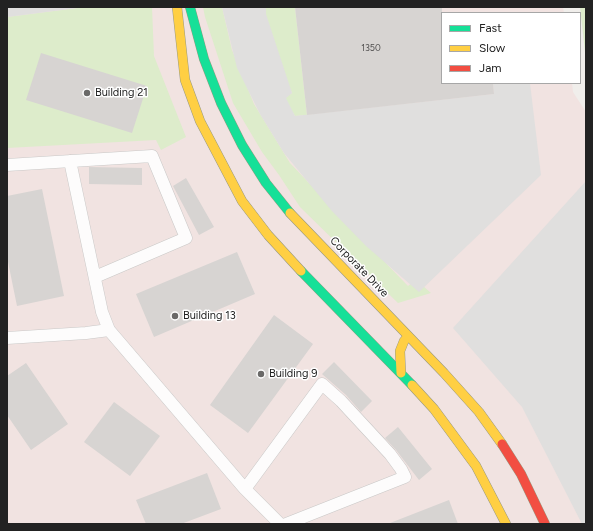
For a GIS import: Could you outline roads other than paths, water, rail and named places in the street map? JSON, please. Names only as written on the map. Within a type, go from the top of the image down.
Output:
[{"type":"main road","points":[[177,7],[185,80],[200,121],[235,189],[268,235],[434,409],[476,466],[506,524]]},
{"type":"main road","name":"Corporate Drive","points":[[190,7],[204,59],[212,81],[232,125],[253,164],[266,183],[294,218],[463,394],[493,431],[521,474],[545,524]]},
{"type":"main road","points":[[401,373],[400,351],[408,336]]},
{"type":"street","points":[[7,165],[152,156],[186,238],[95,277]]},
{"type":"street","points":[[70,161],[102,312],[110,330],[245,489],[280,524]]},
{"type":"street","points":[[7,338],[86,334],[110,330]]},
{"type":"street","points":[[245,489],[322,384],[341,401],[390,454],[405,477],[286,524]]},
{"type":"place","name":"Building 21","points":[[87,93]]},
{"type":"place","name":"Building 13","points":[[175,316]]},
{"type":"place","name":"Building 9","points":[[261,374]]}]
